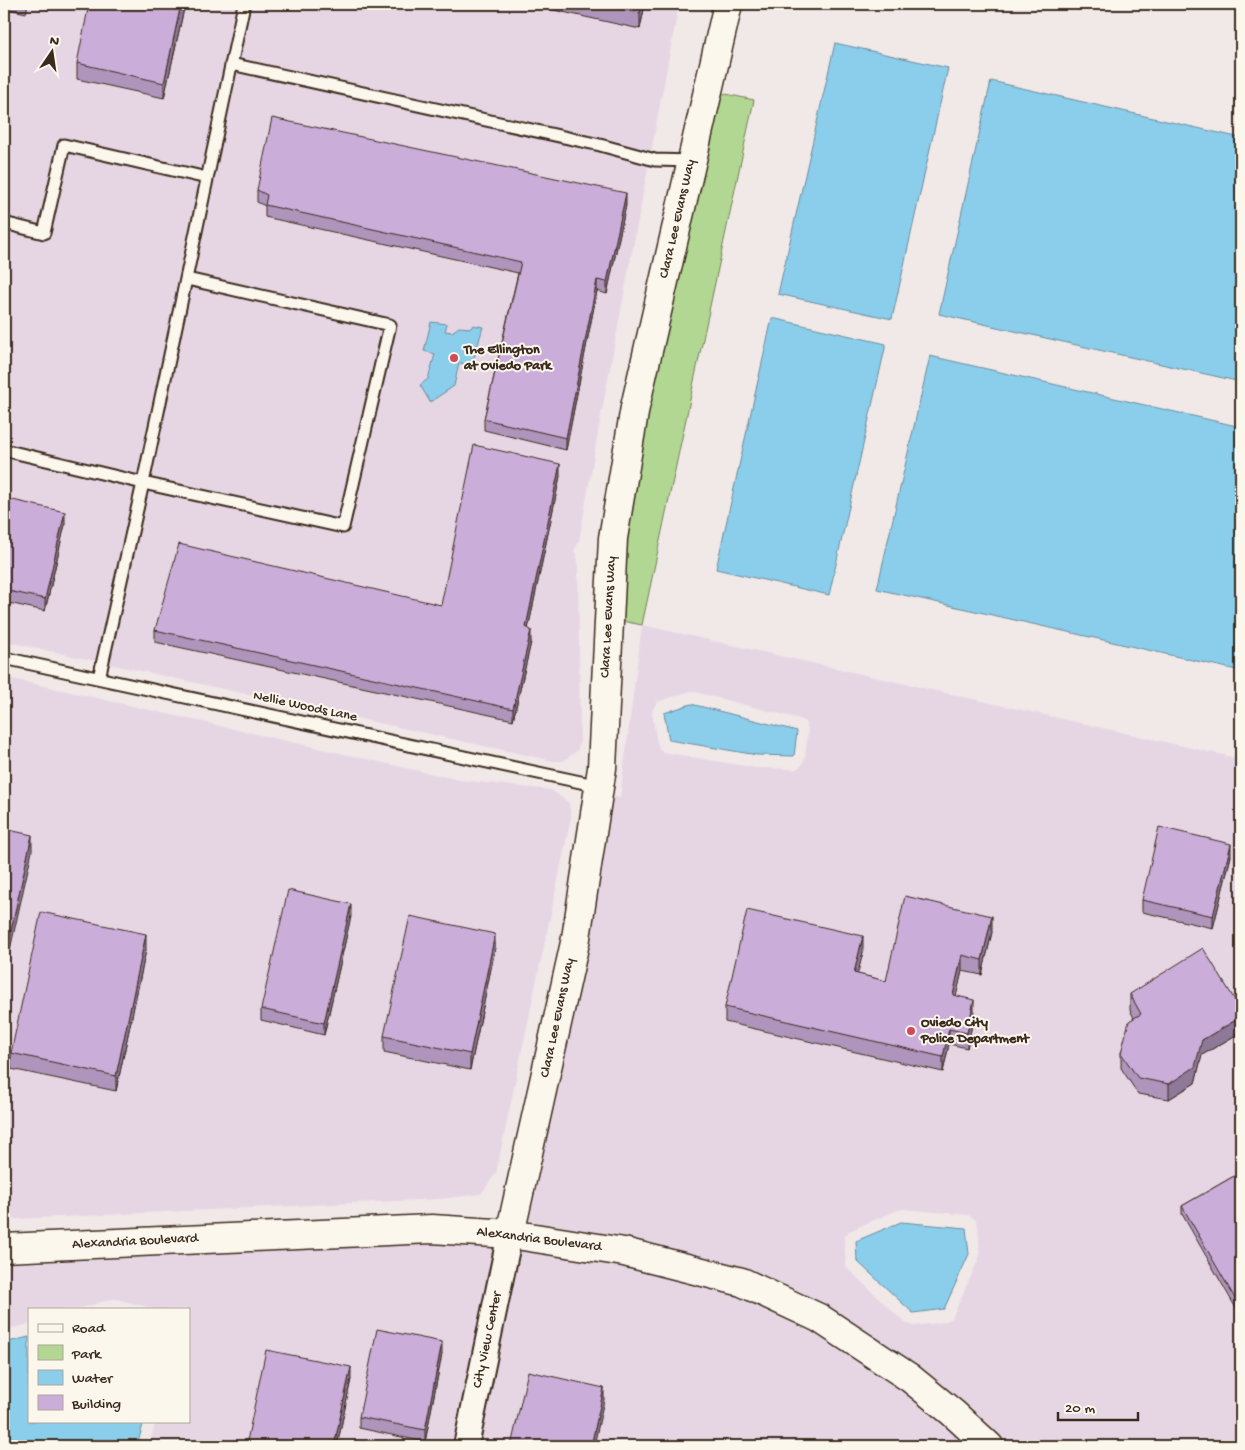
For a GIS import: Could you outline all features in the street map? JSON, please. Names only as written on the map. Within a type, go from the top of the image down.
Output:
[{"type":"street","name":"Clara Lee Evans Way","points":[[510,1234],[576,938],[602,768],[613,538],[635,407],[728,4]]},
{"type":"street","name":"Alexandria Boulevard","points":[[4,1248],[432,1229],[510,1234],[624,1252],[742,1282],[819,1318],[910,1378],[954,1413],[989,1446]]},
{"type":"street","name":"City View Center","points":[[466,1446],[510,1234]]},
{"type":"lane","points":[[98,678],[143,483],[244,4]]},
{"type":"lane","points":[[232,64],[591,143],[655,160],[692,161]]},
{"type":"lane","points":[[4,223],[44,233],[64,145],[207,178]]},
{"type":"lane","points":[[4,450],[343,527],[390,325],[187,279]]},
{"type":"lane","name":"Nellie Woods Lane","points":[[4,658],[599,786]]},
{"type":"shaded area","points":[[4,4],[679,4],[579,541],[574,551],[578,559],[580,741],[577,751],[563,761],[553,761],[4,641]]},
{"type":"shaded area","points":[[642,625],[1241,759],[1241,1446],[1011,1446],[963,1401],[917,1364],[826,1305],[748,1268],[628,1237],[527,1221],[589,941],[612,796],[620,798]],"holes":[[[691,691],[800,719],[805,722],[808,729],[805,757],[802,765],[796,769],[756,768],[663,752],[657,743],[653,709],[657,702]],[[903,1209],[968,1215],[975,1219],[978,1226],[980,1256],[952,1318],[944,1322],[914,1326],[905,1323],[846,1267],[844,1238],[849,1231]]]},
{"type":"shaded area","points":[[4,677],[459,780],[551,790],[569,803],[571,818],[496,1173],[481,1194],[440,1199],[17,1219],[4,1218]]},
{"type":"shaded area","points":[[431,1244],[493,1248],[452,1446],[149,1446],[156,1422],[190,1422],[190,1308],[150,1308],[111,1299],[82,1308],[28,1308],[28,1324],[4,1330],[4,1264]]},
{"type":"shaded area","points":[[521,1251],[621,1267],[737,1297],[812,1332],[901,1391],[945,1425],[967,1446],[480,1446]]},
{"type":"green space","points":[[721,93],[754,100],[642,625],[622,621],[627,539],[648,409]]},
{"type":"water","points":[[835,43],[948,68],[892,319],[778,294]]},
{"type":"water","points":[[991,81],[1241,138],[1241,382],[939,314]]},
{"type":"water","points":[[772,318],[886,344],[829,595],[716,569]]},
{"type":"water","name":"The Ellington at Oviedo Park","points":[[431,322],[447,324],[445,331],[452,332],[459,327],[471,328],[473,325],[483,327],[472,365],[459,363],[454,386],[430,402],[420,385],[428,379],[435,354],[424,351]]},
{"type":"water","points":[[930,356],[1241,427],[1241,671],[877,589]]},
{"type":"water","points":[[691,704],[797,731],[794,756],[757,755],[669,740],[664,713]]},
{"type":"water","points":[[901,1222],[966,1228],[969,1254],[944,1309],[913,1313],[857,1261],[856,1241]]},
{"type":"water","points":[[28,1337],[28,1422],[144,1422],[137,1446],[4,1446],[4,1343]]},
{"type":"building","points":[[89,4],[181,4],[164,83],[77,63]]},
{"type":"building","points":[[597,4],[642,4],[640,13]]},
{"type":"building","name":"The Ellington at Oviedo Park","points":[[272,118],[626,193],[607,282],[597,280],[566,438],[484,419],[521,262],[265,205],[267,195],[257,190]]},
{"type":"building","points":[[474,445],[560,464],[526,627],[531,630],[513,709],[155,630],[179,544],[441,605]]},
{"type":"building","points":[[4,498],[65,512],[45,599],[4,590]]},
{"type":"building","points":[[1159,827],[1231,844],[1213,916],[1142,900]]},
{"type":"building","points":[[4,829],[32,835],[4,962]]},
{"type":"building","points":[[288,890],[351,904],[324,1023],[261,1009]]},
{"type":"building","points":[[905,896],[992,916],[982,960],[962,955],[953,995],[974,1000],[967,1033],[949,1029],[943,1057],[725,1007],[747,910],[863,936],[854,973],[886,981]]},
{"type":"building","points":[[41,912],[146,934],[116,1076],[11,1053]]},
{"type":"building","points":[[410,916],[495,934],[470,1054],[384,1036]]},
{"type":"building","points":[[1203,948],[1241,1010],[1241,1017],[1202,1040],[1195,1067],[1169,1084],[1138,1078],[1121,1053],[1129,1021],[1141,1014],[1130,994]]},
{"type":"building","points":[[1241,1172],[1241,1309],[1182,1206]]},
{"type":"building","points":[[377,1329],[442,1342],[425,1430],[359,1417]]},
{"type":"building","points":[[266,1350],[351,1367],[334,1446],[314,1446],[301,1443],[300,1446],[246,1446]]},
{"type":"building","points":[[528,1371],[604,1388],[591,1446],[511,1446]]},
{"type":"place","name":"The Ellington at Oviedo Park","points":[[454,358]]},
{"type":"place","name":"Oviedo City Police Department","points":[[911,1031]]}]
